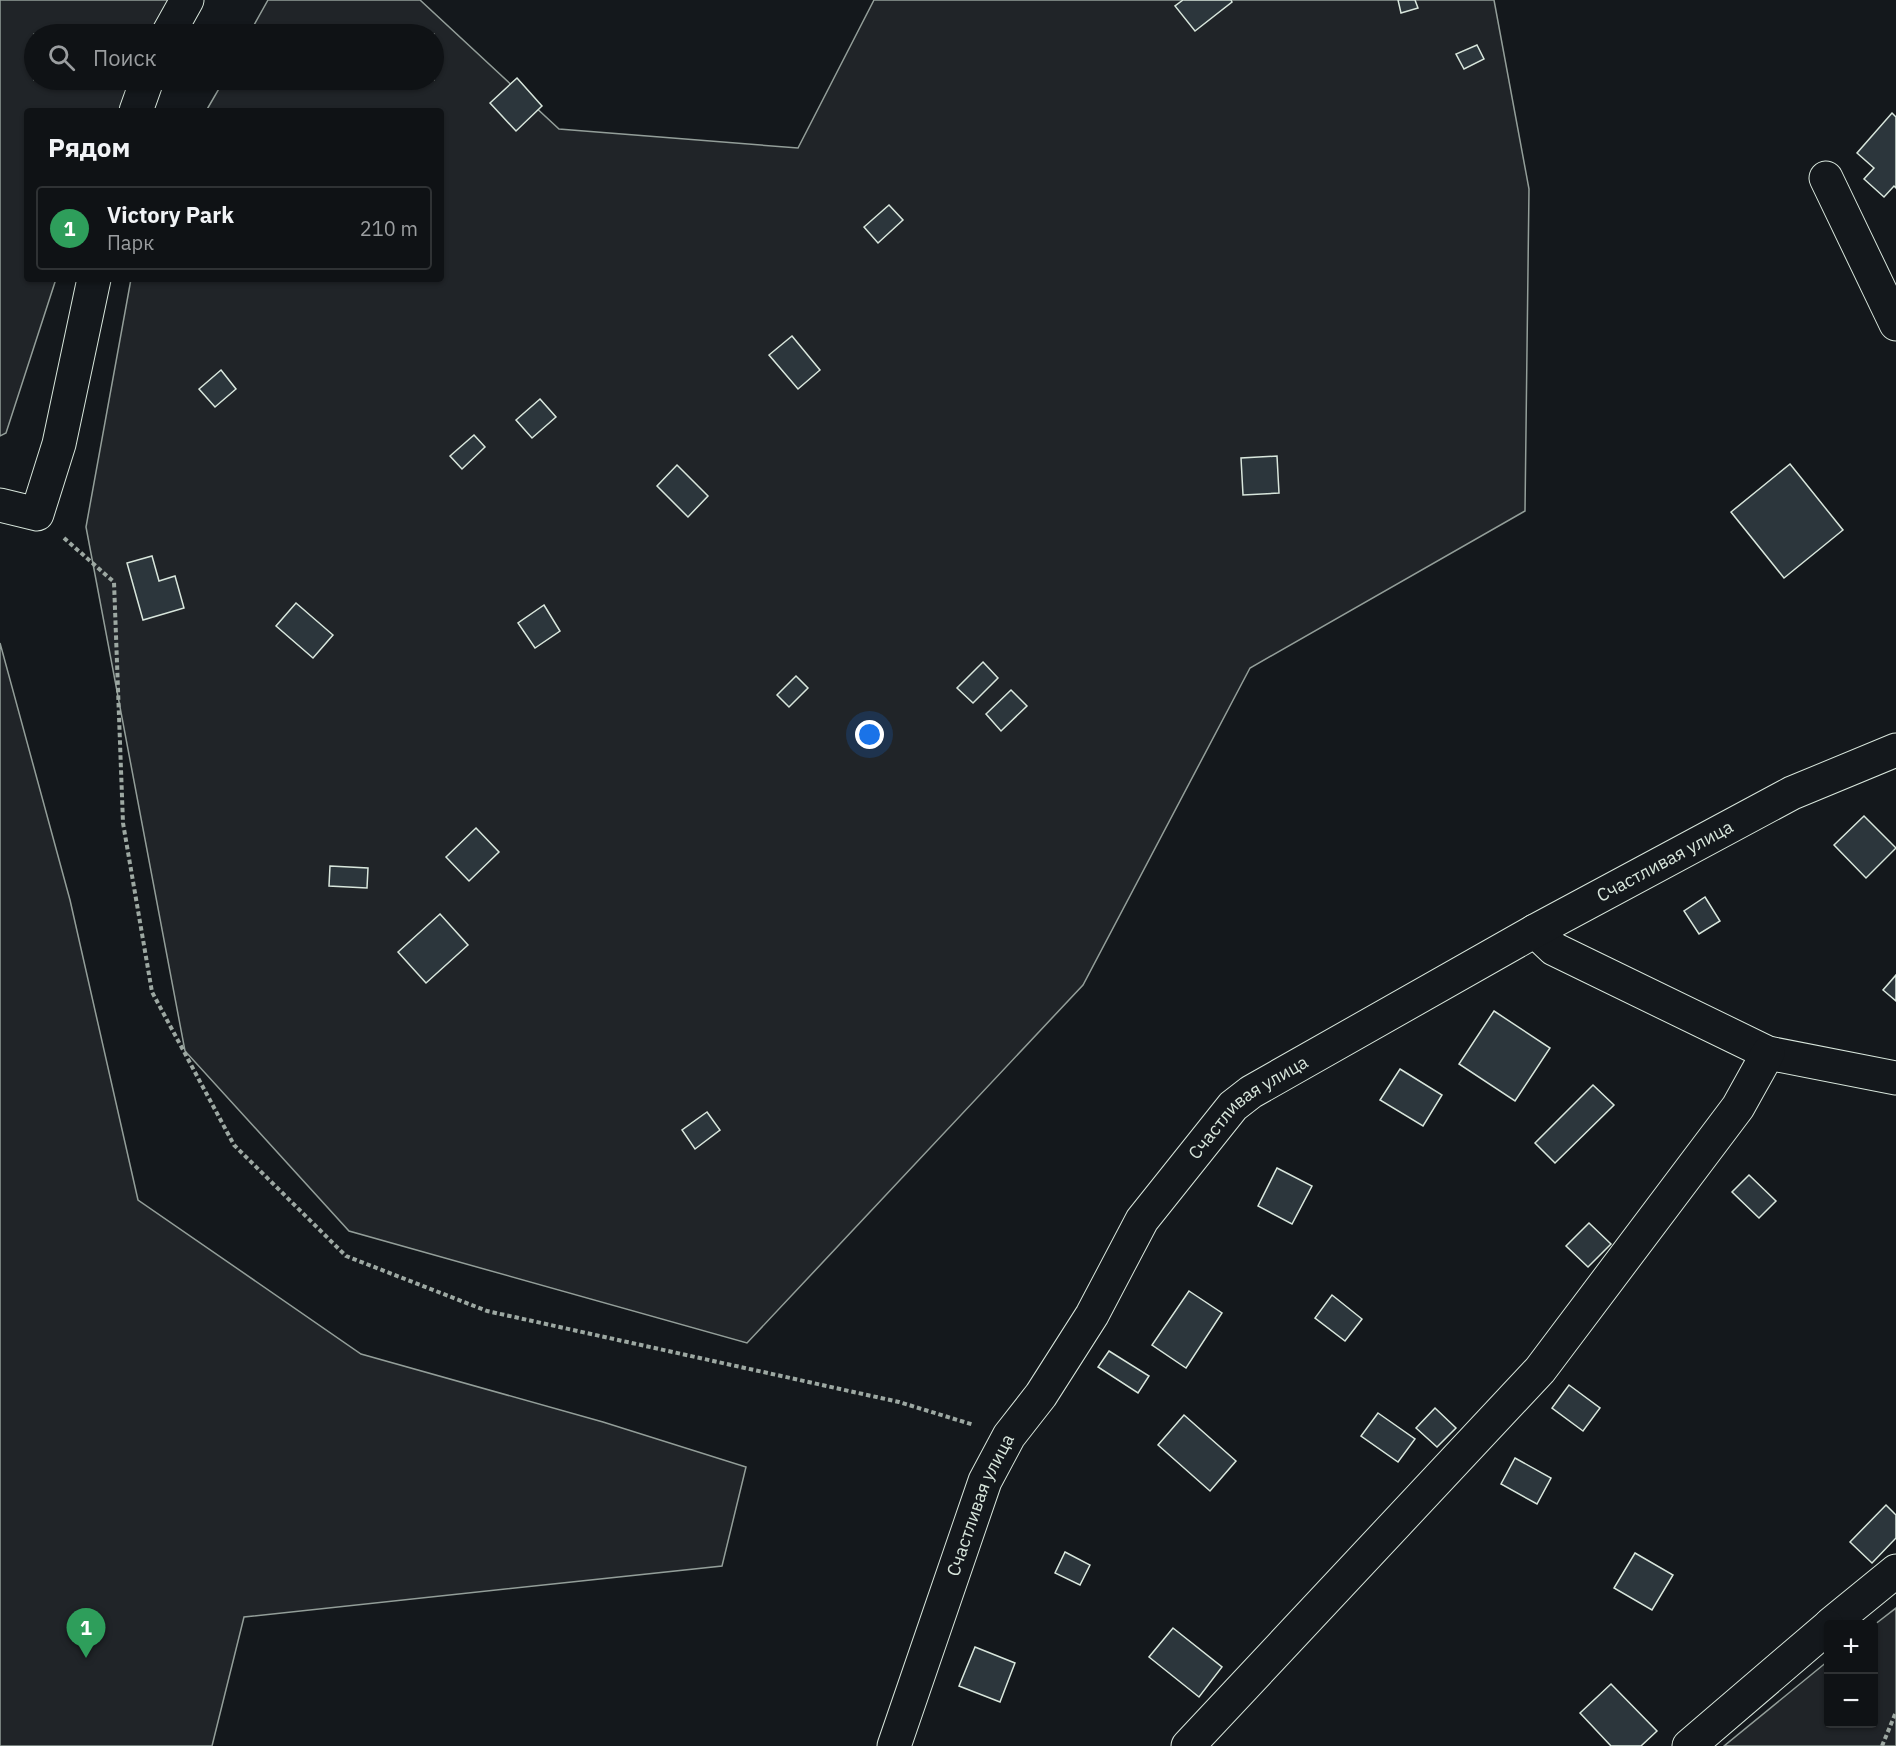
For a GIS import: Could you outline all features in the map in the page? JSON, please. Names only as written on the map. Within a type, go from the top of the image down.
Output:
[{"type":"street","points":[[174,24],[187,0]]},
{"type":"street","points":[[137,108],[143,90]]},
{"type":"street","points":[[1826,177],[1896,324]]},
{"type":"street","points":[[0,504],[37,514],[60,444],[93,282]]},
{"type":"street","name":"Счастливая улица","points":[[894,1746],[985,1481],[1009,1436],[1041,1395],[1092,1315],[1142,1220],[1233,1106],[1251,1092],[1535,931],[1792,794],[1896,750]]},
{"type":"street","points":[[1535,931],[1554,949],[1768,1053],[1896,1078]]},
{"type":"street","points":[[1188,1746],[1540,1370],[1738,1107],[1768,1053]]},
{"type":"street","points":[[1837,1620],[1896,1571]]},
{"type":"street","points":[[1689,1746],[1824,1631]]},
{"type":"path","points":[[37,514],[114,582],[123,823],[152,992],[234,1145],[346,1256],[487,1311],[899,1402],[1009,1436]]},
{"type":"path","points":[[1882,1746],[1896,1712]]},
{"type":"shaded area","points":[[0,0],[171,0],[160,24],[24,24],[24,90],[130,90],[121,108],[24,108],[24,282],[55,282],[6,433],[0,436]]},
{"type":"shaded area","points":[[268,0],[420,0],[559,129],[798,148],[874,0],[1494,0],[1529,189],[1525,511],[1250,668],[1083,985],[747,1343],[349,1231],[185,1051],[86,527],[130,282],[444,282],[444,108],[208,108],[218,90],[444,90],[444,24],[255,24]]},
{"type":"shaded area","points":[[0,643],[70,900],[138,1200],[361,1354],[603,1422],[746,1467],[722,1566],[244,1617],[212,1746],[0,1746]]},
{"type":"shaded area","points":[[1896,1608],[1896,1746],[1724,1746],[1824,1664],[1824,1728],[1878,1728],[1878,1622]]},
{"type":"building","points":[[1183,0],[1231,0],[1232,2],[1195,31],[1175,6]]},
{"type":"building","points":[[1398,0],[1415,0],[1418,8],[1401,13]]},
{"type":"building","points":[[1477,45],[1484,59],[1464,69],[1456,54]]},
{"type":"building","points":[[517,78],[542,106],[516,131],[490,103]]},
{"type":"building","points":[[1892,113],[1896,117],[1896,188],[1894,186],[1884,197],[1864,179],[1874,168],[1857,153]]},
{"type":"building","points":[[889,205],[903,220],[878,243],[864,227]]},
{"type":"building","points":[[792,336],[820,370],[798,389],[769,355]]},
{"type":"building","points":[[221,370],[236,389],[215,407],[199,389]]},
{"type":"building","points":[[540,399],[556,417],[532,438],[516,420]]},
{"type":"building","points":[[474,435],[485,447],[462,469],[450,456]]},
{"type":"building","points":[[1277,456],[1279,493],[1243,495],[1241,458]]},
{"type":"building","points":[[1790,464],[1843,530],[1784,578],[1731,512]]},
{"type":"building","points":[[677,465],[708,496],[688,517],[657,486]]},
{"type":"building","points":[[152,556],[159,581],[175,576],[184,608],[143,620],[127,563]]},
{"type":"building","points":[[296,603],[333,635],[313,658],[276,626]]},
{"type":"building","points":[[544,605],[560,631],[535,648],[518,623]]},
{"type":"building","points":[[983,662],[998,678],[973,703],[957,688]]},
{"type":"building","points":[[796,676],[808,688],[789,707],[777,695]]},
{"type":"building","points":[[1011,690],[1027,706],[1001,731],[986,714]]},
{"type":"building","points":[[1864,816],[1896,848],[1866,878],[1834,845]]},
{"type":"building","points":[[476,828],[499,852],[469,881],[446,857]]},
{"type":"building","points":[[330,866],[368,868],[367,888],[329,886]]},
{"type":"building","points":[[1705,897],[1720,921],[1699,934],[1684,911]]},
{"type":"building","points":[[440,914],[468,945],[426,983],[398,952]]},
{"type":"building","points":[[1896,975],[1896,1001],[1883,990]]},
{"type":"building","points":[[1494,1011],[1550,1048],[1515,1101],[1459,1064]]},
{"type":"building","points":[[1400,1069],[1442,1095],[1423,1126],[1380,1100]]},
{"type":"building","points":[[1593,1085],[1614,1105],[1555,1163],[1535,1143]]},
{"type":"building","points":[[707,1112],[720,1130],[695,1149],[682,1130]]},
{"type":"building","points":[[1277,1168],[1312,1186],[1292,1224],[1258,1206]]},
{"type":"building","points":[[1749,1175],[1776,1201],[1759,1218],[1732,1192]]},
{"type":"building","points":[[1589,1223],[1611,1244],[1588,1267],[1566,1246]]},
{"type":"building","points":[[1189,1291],[1222,1313],[1186,1368],[1152,1345]]},
{"type":"building","points":[[1332,1295],[1362,1319],[1345,1341],[1315,1318]]},
{"type":"building","points":[[1109,1351],[1149,1376],[1138,1393],[1098,1367]]},
{"type":"building","points":[[1569,1385],[1600,1408],[1583,1431],[1552,1408]]},
{"type":"building","points":[[1435,1408],[1456,1428],[1437,1447],[1416,1428]]},
{"type":"building","points":[[1378,1413],[1415,1439],[1398,1462],[1361,1436]]},
{"type":"building","points":[[1184,1415],[1236,1461],[1210,1491],[1158,1445]]},
{"type":"building","points":[[1515,1458],[1551,1478],[1537,1504],[1501,1484]]},
{"type":"building","points":[[1886,1505],[1896,1515],[1896,1538],[1872,1563],[1850,1542]]},
{"type":"building","points":[[1065,1552],[1090,1565],[1080,1585],[1055,1573]]},
{"type":"building","points":[[1635,1553],[1673,1575],[1652,1610],[1614,1588]]},
{"type":"building","points":[[1173,1628],[1222,1667],[1199,1697],[1149,1657]]},
{"type":"building","points":[[975,1647],[1015,1663],[1000,1702],[959,1686]]},
{"type":"building","points":[[1611,1684],[1657,1731],[1641,1746],[1611,1746],[1580,1713]]},
{"type":"place","name":"Victory Park","points":[[86,1658]]}]
